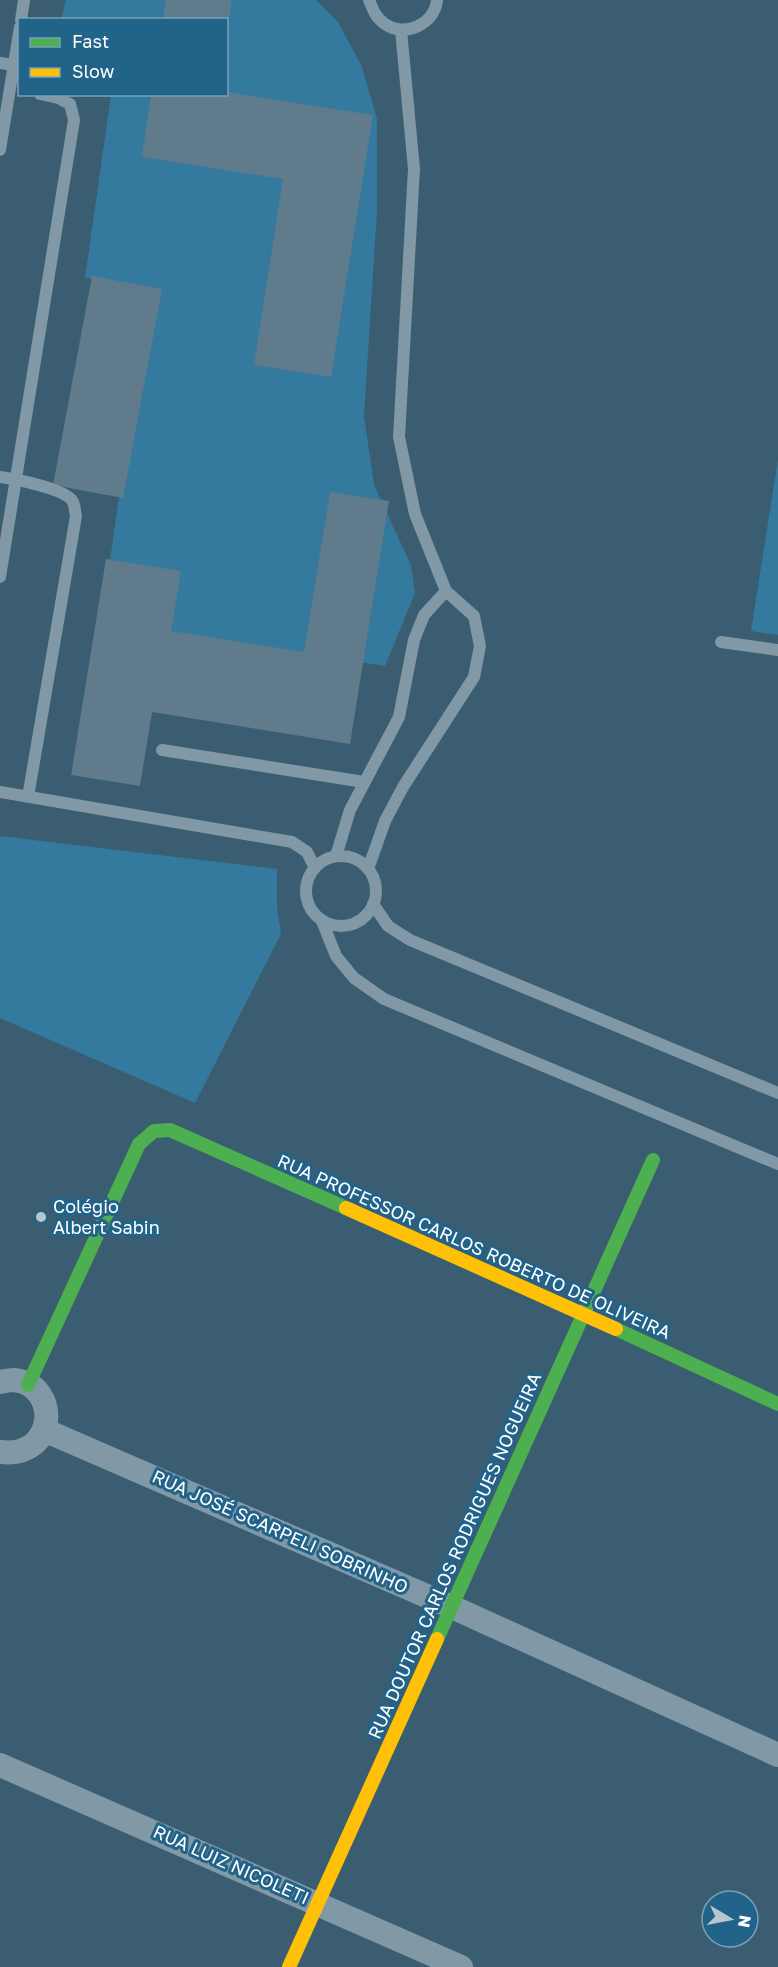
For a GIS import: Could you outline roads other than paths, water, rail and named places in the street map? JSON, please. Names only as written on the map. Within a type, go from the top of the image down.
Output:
[{"type":"street","name":"RUA PROFESSOR CARLOS ROBERTO DE OLIVEIRA","points":[[28,1385],[139,1144],[154,1131],[170,1130],[584,1314],[778,1404]]},
{"type":"street","name":"RUA DOUTOR CARLOS RODRIGUES NOGUEIRA","points":[[290,1967],[653,1160]]},
{"type":"street","points":[[0,1382],[14,1380],[28,1385],[36,1391],[46,1409],[44,1430],[37,1442],[26,1450],[13,1454],[0,1452]]},
{"type":"street","name":"RUA JOSÉ SCARPELI SOBRINHO","points":[[44,1430],[452,1607],[778,1755]]},
{"type":"street","name":"RUA LUIZ NICOLETI","points":[[0,1765],[461,1967]]},
{"type":"lane","points":[[21,18],[24,0]]},
{"type":"lane","points":[[369,0],[375,15],[386,26],[401,30],[417,28],[429,18],[437,5],[437,0]]},
{"type":"lane","points":[[368,869],[385,821],[402,788],[474,676],[480,646],[474,616],[446,591],[415,514],[399,437],[414,170],[401,30]]},
{"type":"lane","points":[[0,150],[15,90],[14,65],[18,40]]},
{"type":"lane","points":[[0,63],[14,65]]},
{"type":"lane","points":[[0,577],[74,120],[70,104],[49,96]]},
{"type":"lane","points":[[0,477],[16,479],[66,494],[73,501],[76,516],[28,797]]},
{"type":"lane","points":[[336,856],[350,810],[399,717],[414,640],[424,615],[446,591]]},
{"type":"lane","points":[[721,642],[778,650]]},
{"type":"lane","points":[[162,750],[364,782]]},
{"type":"lane","points":[[0,792],[292,842],[307,852],[315,868]]},
{"type":"lane","points":[[336,856],[348,857],[359,861],[368,869],[374,880],[376,892],[367,914],[357,922],[346,926],[334,925],[322,921],[313,913],[308,903],[306,890],[308,878],[324,860],[336,856]]},
{"type":"lane","points":[[373,904],[388,926],[410,940],[778,1093]]},
{"type":"lane","points":[[322,921],[336,956],[354,978],[384,999],[778,1164]]},
{"type":"place","name":"Colégio Albert Sabin","points":[[41,1217]]}]
